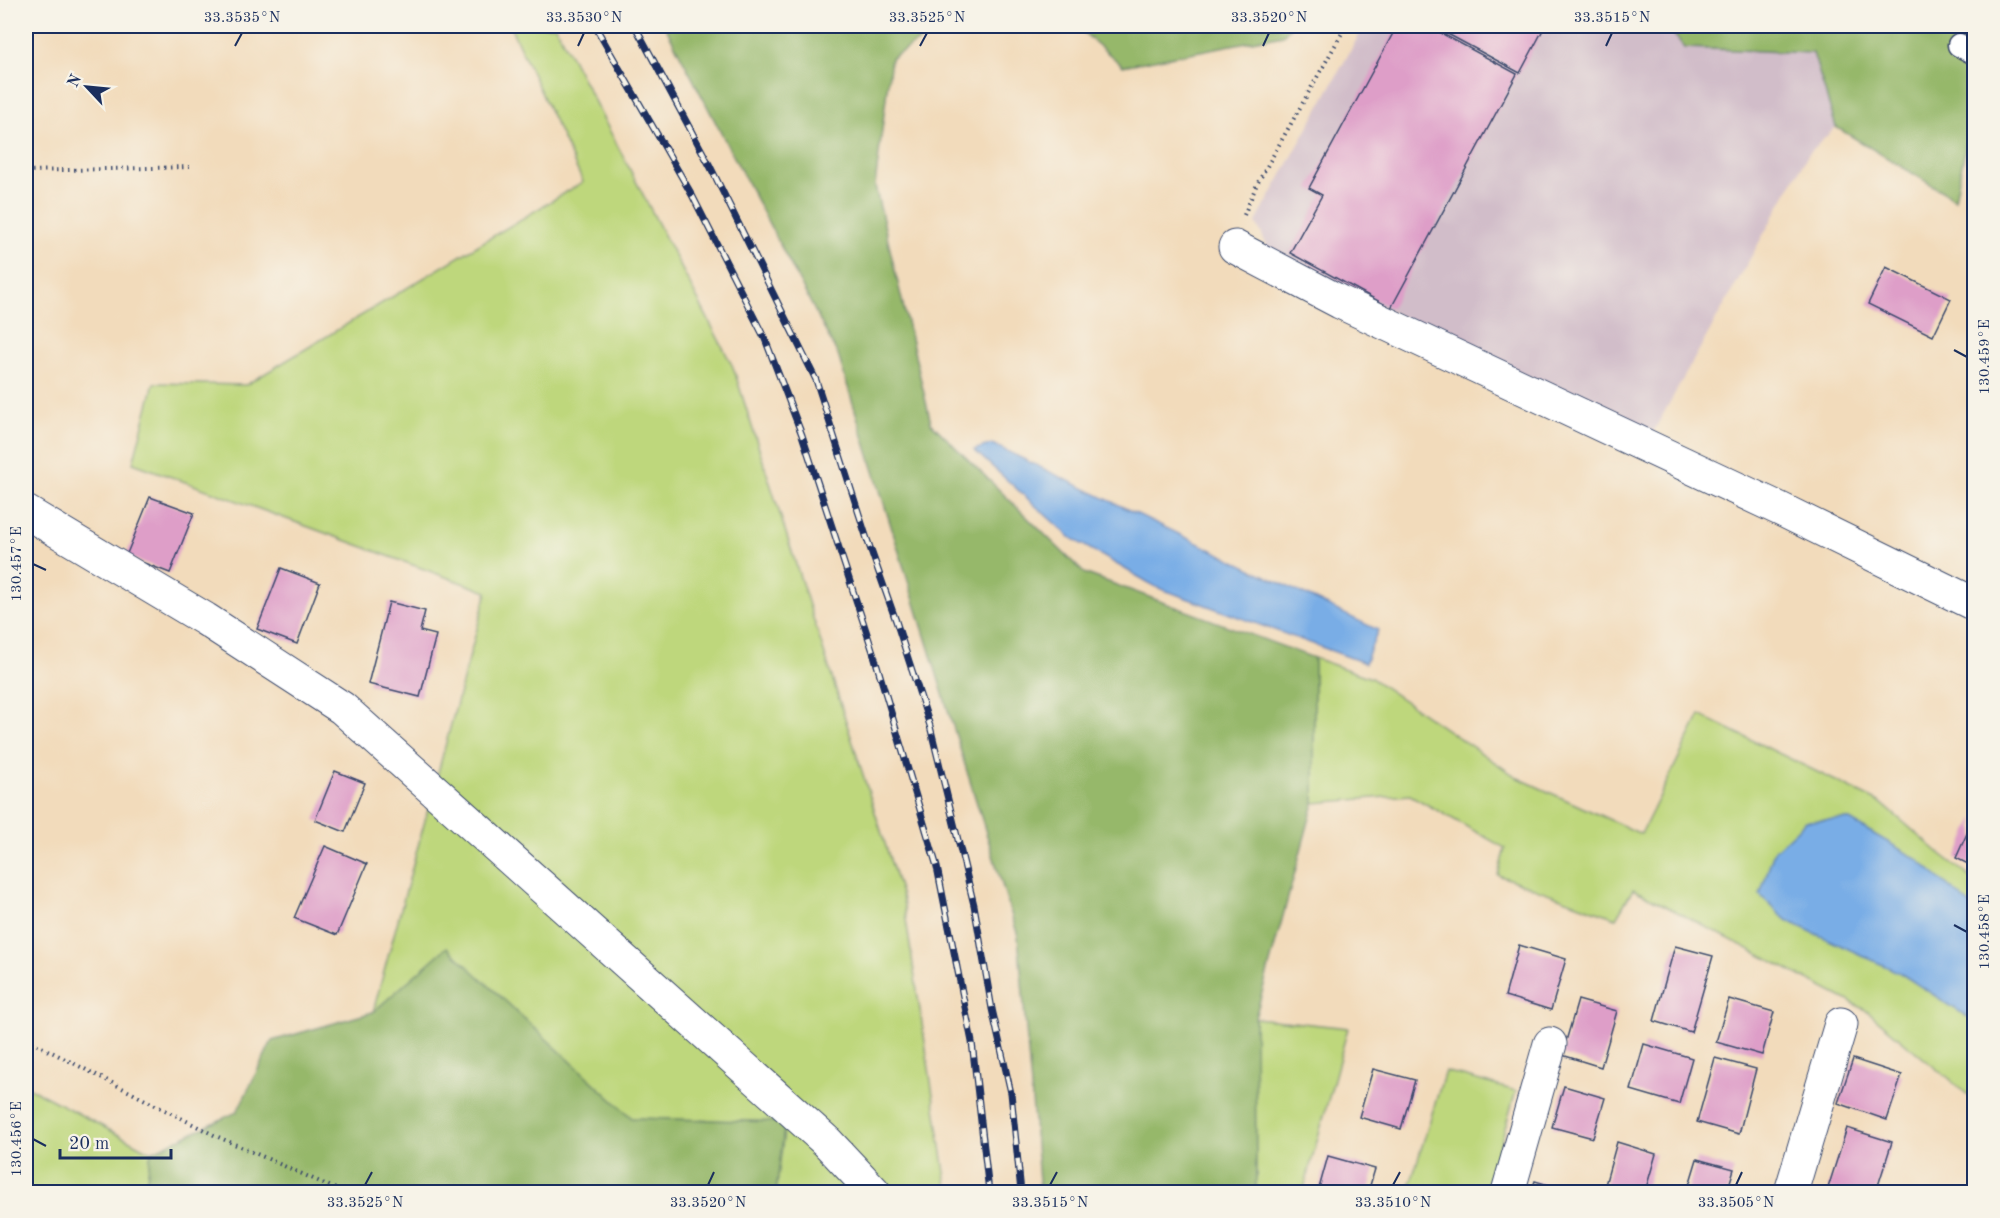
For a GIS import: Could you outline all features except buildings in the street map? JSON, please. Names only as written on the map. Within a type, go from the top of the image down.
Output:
[{"type":"street","points":[[1235,247],[1340,302],[1767,503],[1974,604]]},
{"type":"street","points":[[26,512],[205,619],[342,708],[827,1142],[874,1192]]},
{"type":"street","points":[[1791,1192],[1841,1024]]},
{"type":"street","points":[[1508,1192],[1550,1044]]},
{"type":"path","points":[[1235,247],[1239,228],[1257,184],[1346,26]]},
{"type":"path","points":[[26,171],[190,167]]},
{"type":"path","points":[[26,1038],[216,1136],[343,1192]]},
{"type":"shaded area","points":[[1364,26],[1667,26],[1685,48],[1813,53],[1836,127],[1809,153],[1651,436],[1271,254],[1256,222]]},
{"type":"green space","points":[[510,26],[555,26],[733,367],[903,900],[948,1192],[776,1192],[785,1122],[632,1118],[447,948],[373,1012],[487,592],[133,463],[154,383],[246,385],[583,182]]},
{"type":"green space","points":[[665,26],[944,26],[891,58],[875,186],[931,423],[1084,573],[1314,658],[1314,803],[1255,1018],[1256,1192],[1040,1192],[1018,936],[838,355]]},
{"type":"green space","points":[[1076,26],[1291,26],[1283,35],[1123,66]]},
{"type":"green space","points":[[1667,26],[1974,26],[1974,106],[1955,199],[1836,127],[1813,53],[1685,48]]},
{"type":"green space","points":[[1314,658],[1371,678],[1518,778],[1641,834],[1700,715],[1881,803],[1974,880],[1974,908],[1917,859],[1848,819],[1806,821],[1774,852],[1900,973],[1974,1021],[1974,1100],[1864,1009],[1633,889],[1616,918],[1498,875],[1505,848],[1410,795],[1314,803]]},
{"type":"green space","points":[[447,947],[632,1118],[785,1122],[776,1192],[145,1192],[151,1152],[237,1112],[272,1041],[373,1012]]},
{"type":"green space","points":[[1255,1018],[1348,1028],[1303,1192],[1256,1192]]},
{"type":"green space","points":[[1445,1071],[1516,1091],[1486,1192],[1408,1192]]},
{"type":"green space","points":[[26,1086],[151,1152],[145,1192],[26,1192]]},
{"type":"water","points":[[992,444],[1378,630],[1365,663],[1156,587],[1071,538],[974,450]]},
{"type":"water","points":[[1848,819],[1917,859],[1974,908],[1974,1021],[1900,973],[1786,920],[1760,895],[1774,851],[1806,821]]},
{"type":"railway","points":[[595,26],[692,195],[765,339],[802,435],[874,655],[937,867],[972,1042],[989,1192]]},
{"type":"railway","points":[[635,26],[710,166],[816,380],[896,621],[930,726],[974,905],[992,1009],[1011,1093],[1021,1192]]}]
